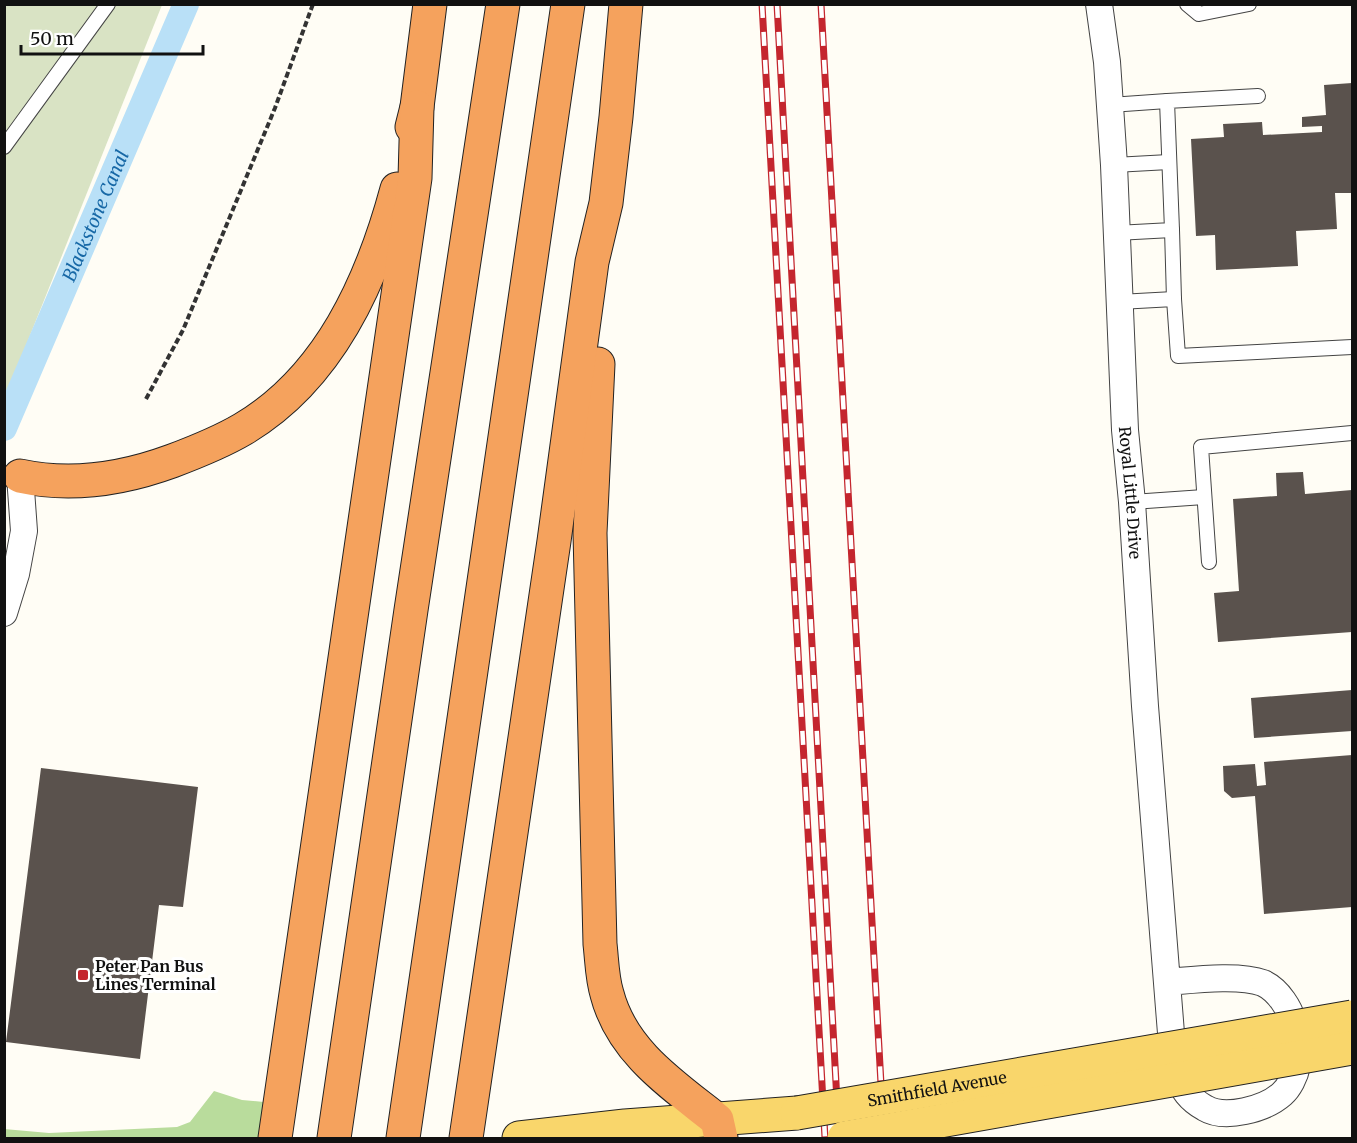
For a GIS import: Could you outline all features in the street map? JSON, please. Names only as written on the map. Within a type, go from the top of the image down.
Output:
[{"type":"highway","points":[[275,1138],[415,178],[417,106],[430,4]]},
{"type":"highway","points":[[334,1138],[503,4]]},
{"type":"highway","points":[[403,1138],[568,4]]},
{"type":"highway","points":[[626,4],[606,203],[605,263],[592,460],[590,533],[603,978],[614,1013],[636,1050],[719,1129]]},
{"type":"highway","points":[[20,476],[63,482],[87,481],[137,472],[191,453],[243,429],[286,398],[303,381],[335,339],[349,315],[373,262],[394,199],[417,106]]},
{"type":"highway","points":[[466,1138],[592,262],[606,203]]},
{"type":"main road","name":"Smithfield Avenue","points":[[530,1136],[624,1126],[719,1129],[797,1113],[1353,1017]]},
{"type":"main road","name":"Smithfield Avenue","points":[[844,1138],[1353,1048]]},
{"type":"street","name":"Royal Little Drive","points":[[1099,4],[1107,62],[1114,165],[1125,430],[1170,1045],[1174,1071],[1187,1096],[1207,1110],[1227,1113],[1247,1111],[1282,1095],[1298,1065],[1298,1049],[1293,1017],[1281,998],[1263,983],[1242,980],[1204,979],[1167,982]]},
{"type":"street","points":[[4,613],[16,574],[24,531],[20,476]]},
{"type":"lane","points":[[4,147],[108,4]]},
{"type":"lane","points":[[1187,4],[1199,14],[1249,4]]},
{"type":"lane","points":[[1110,105],[1258,96]]},
{"type":"lane","points":[[1167,101],[1178,356],[1353,347]]},
{"type":"lane","points":[[1114,165],[1169,162]]},
{"type":"lane","points":[[1116,233],[1172,230]]},
{"type":"lane","points":[[1119,302],[1174,299]]},
{"type":"lane","points":[[1209,562],[1201,447],[1353,433]]},
{"type":"lane","points":[[1132,502],[1204,497]]},
{"type":"path","points":[[146,399],[183,330],[275,108],[313,4]]},
{"type":"green space","points":[[5,5],[162,5],[5,398]]},
{"type":"green space","points":[[214,1091],[242,1100],[264,1102],[260,1138],[5,1138],[4,1129],[49,1133],[177,1127],[190,1122]]},
{"type":"building","points":[[1352,83],[1352,193],[1335,193],[1337,229],[1296,231],[1298,266],[1216,270],[1215,235],[1196,236],[1191,139],[1224,137],[1223,124],[1262,122],[1263,135],[1322,132],[1322,126],[1302,127],[1302,117],[1326,115],[1324,85]]},
{"type":"building","points":[[1303,472],[1305,494],[1352,490],[1352,632],[1218,642],[1214,593],[1239,591],[1233,499],[1277,496],[1276,473]]},
{"type":"building","points":[[1352,690],[1352,731],[1254,738],[1251,698]]},
{"type":"building","points":[[1352,755],[1352,907],[1264,914],[1255,796],[1232,798],[1224,791],[1223,766],[1255,764],[1257,786],[1266,785],[1264,762]]},
{"type":"building","name":"Peter Pan Bus Lines Terminal","points":[[41,768],[198,787],[183,907],[159,905],[140,1059],[6,1042]]},
{"type":"waterway","name":"Blackstone Canal","points":[[4,428],[186,4]]},
{"type":"railway","points":[[762,4],[825,1138]]},
{"type":"railway","points":[[777,4],[839,1138]]},
{"type":"railway","points":[[821,4],[884,1138]]},
{"type":"place","name":"Peter Pan Bus Lines Terminal","points":[[83,975]]}]
